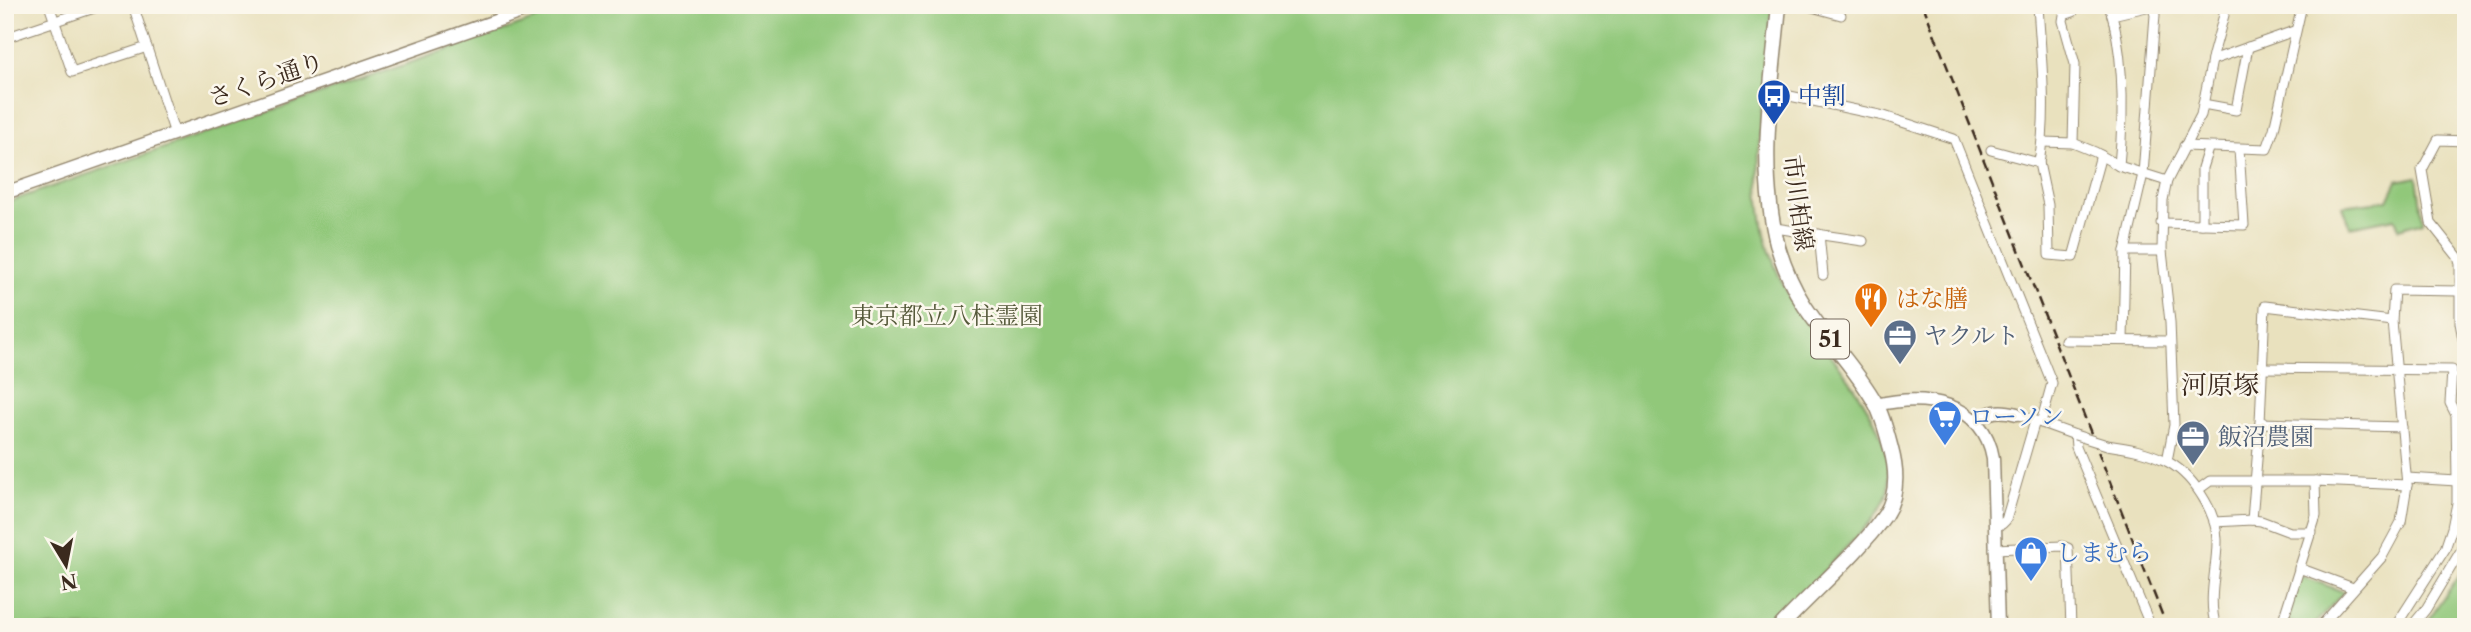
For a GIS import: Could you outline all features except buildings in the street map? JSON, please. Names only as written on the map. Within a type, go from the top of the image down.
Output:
[{"type":"main road","name":"市川柏線","points":[[1779,5],[1767,138],[1768,176],[1779,248],[1788,275],[1805,305],[1876,405],[1896,475],[1894,493],[1886,513],[1780,627]]},
{"type":"street","points":[[48,5],[72,72],[147,47]]},
{"type":"street","points":[[5,38],[103,5]]},
{"type":"street","points":[[133,5],[175,134]]},
{"type":"street","name":"さくら通り","points":[[5,193],[541,5]]},
{"type":"street","points":[[1804,5],[1841,15]]},
{"type":"street","points":[[2038,5],[2044,94],[2043,142],[2039,163],[2048,205],[2049,256],[2073,257],[2101,155]]},
{"type":"street","points":[[2071,5],[2073,12],[2064,15],[2063,21],[2075,64],[2073,143]]},
{"type":"street","points":[[2119,166],[2123,127],[2120,62],[2110,10],[2153,5],[2155,15],[2143,174],[2125,251],[2123,340]]},
{"type":"street","points":[[2167,461],[2174,425],[2171,341],[2161,223],[2167,181],[2202,115],[2224,15],[2223,5],[2196,5]]},
{"type":"street","points":[[2184,146],[2208,149],[2267,149],[2280,105],[2294,31],[2302,5]]},
{"type":"street","points":[[2212,60],[2294,31]]},
{"type":"street","points":[[2203,104],[2236,110],[2248,47]]},
{"type":"street","points":[[1772,92],[1884,116],[1954,139],[2052,383],[2006,520],[2001,524],[1994,524]]},
{"type":"street","points":[[2466,141],[2438,140],[2422,170],[2431,223],[2458,257],[2460,264],[2460,323],[2466,354]]},
{"type":"street","points":[[2043,142],[2073,143],[2119,166],[2167,181]]},
{"type":"street","points":[[2202,224],[2202,168],[2208,149]]},
{"type":"street","points":[[2161,223],[2244,225],[2239,149]]},
{"type":"street","points":[[1991,150],[2039,163]]},
{"type":"street","points":[[1775,228],[1863,241]]},
{"type":"street","points":[[1819,234],[1823,275]]},
{"type":"street","points":[[2125,251],[2162,251]]},
{"type":"street","points":[[2320,627],[2382,557],[2401,522],[2407,482],[2392,321],[2394,290],[2459,291]]},
{"type":"street","points":[[2252,520],[2260,423],[2265,306],[2392,321]]},
{"type":"street","points":[[2065,340],[2171,341]]},
{"type":"street","points":[[2262,368],[2452,370],[2450,403],[2456,415],[2457,481],[2452,528],[2445,549],[2395,627]]},
{"type":"street","points":[[2466,398],[2466,408]]},
{"type":"street","points":[[1876,405],[1912,400],[1943,403],[1957,408],[1974,421],[1987,438],[1992,448],[1998,627]]},
{"type":"street","points":[[1974,421],[1992,411],[2000,410],[2107,445],[2141,451],[2167,461],[2199,489],[2214,522],[2217,539],[2211,612],[2216,627]]},
{"type":"street","points":[[1974,421],[1987,461],[1991,627]]},
{"type":"street","points":[[2260,423],[2402,428]]},
{"type":"street","points":[[2075,435],[2076,447],[2151,627]]},
{"type":"street","points":[[2199,489],[2210,481],[2457,481]]},
{"type":"street","points":[[2291,627],[2283,620],[2316,516],[2315,481]]},
{"type":"street","points":[[2214,522],[2252,520],[2290,532],[2312,532]]},
{"type":"street","points":[[2411,627],[2426,609],[2466,542]]},
{"type":"street","points":[[1994,549],[2068,548],[2071,627]]},
{"type":"street","points":[[2300,568],[2353,588]]},
{"type":"green space","name":"東京都立八柱霊園","points":[[577,5],[1772,5],[1759,161],[1759,192],[1769,249],[1789,297],[1871,414],[1882,439],[1888,464],[1888,489],[1885,498],[1871,521],[1772,627],[5,627],[5,203]]},
{"type":"green space","points":[[2417,177],[2423,222],[2399,229],[2395,218],[2350,227],[2342,206],[2388,200],[2397,181]]},
{"type":"green space","points":[[2464,568],[2466,627],[2424,627]]},
{"type":"green space","points":[[2298,575],[2344,592],[2312,627],[2299,627],[2287,619]]},
{"type":"railway","points":[[1923,5],[2167,627]]},
{"type":"place","name":"中割","points":[[1774,126]]},
{"type":"place","name":"はな膳","points":[[1871,329]]},
{"type":"place","name":"ヤクルト","points":[[1900,366]]},
{"type":"place","name":"ローソン","points":[[1945,447]]},
{"type":"place","name":"飯沼農園","points":[[2193,467]]},
{"type":"place","name":"しまむら","points":[[2031,583]]},
{"type":"district","name":"河原塚","points":[[2220,385]]}]
